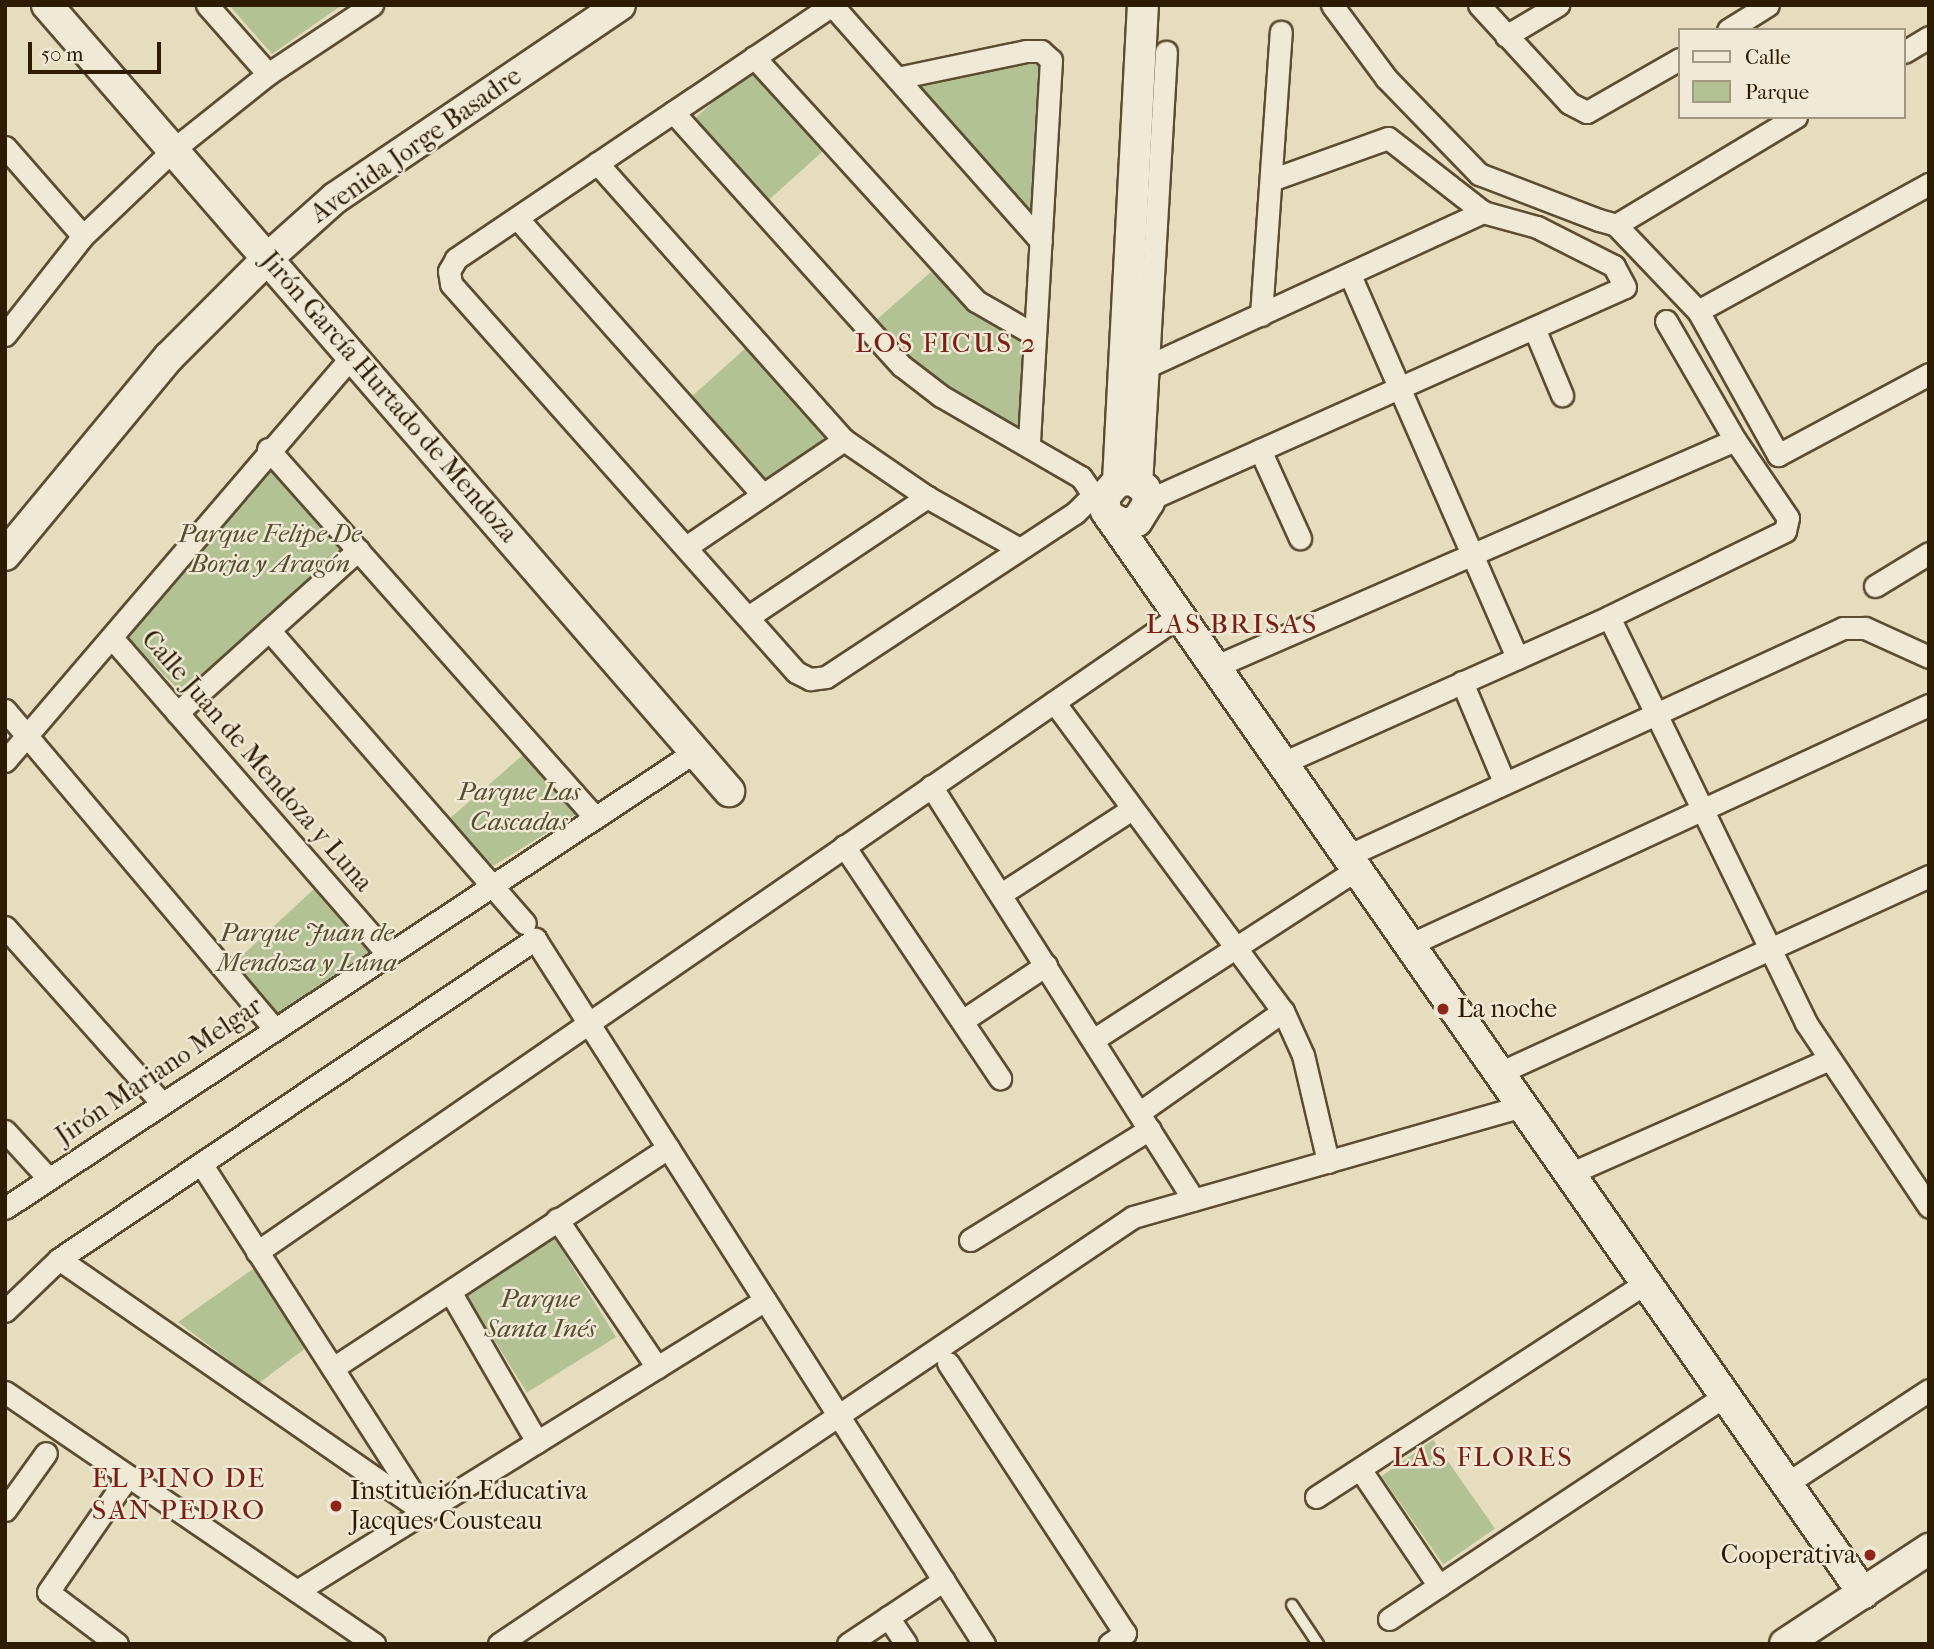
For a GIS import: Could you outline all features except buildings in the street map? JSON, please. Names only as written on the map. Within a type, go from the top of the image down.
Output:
[{"type":"street","name":"Jirón García Hurtado de Mendoza","points":[[47,5],[269,257],[729,791]]},
{"type":"street","points":[[207,5],[268,74]]},
{"type":"street","name":"Avenida Jorge Basadre","points":[[5,555],[169,357],[269,257],[335,198],[620,5]]},
{"type":"street","points":[[1041,241],[832,5],[456,259],[449,271],[451,284],[796,671],[818,680],[1075,513],[1260,450],[1620,292],[1625,279],[1614,266],[1536,227],[1483,212],[1388,138],[1270,180]]},
{"type":"street","points":[[1143,5],[1122,499],[1138,557],[1863,1593]]},
{"type":"street","points":[[1332,5],[1386,78],[1479,174],[1616,225],[1698,311],[1778,455],[1929,374]]},
{"type":"street","points":[[1479,5],[1569,103],[1587,112],[1678,60]]},
{"type":"street","points":[[1506,36],[1558,5]]},
{"type":"street","points":[[1731,28],[1768,5]]},
{"type":"street","points":[[5,335],[83,236],[174,149],[268,74],[369,6]]},
{"type":"street","points":[[1261,315],[1281,32]]},
{"type":"street","points":[[1906,51],[1929,37]]},
{"type":"street","points":[[897,78],[1026,51],[1047,55],[1052,72],[1028,446]]},
{"type":"street","points":[[1122,499],[1148,366],[1166,52]]},
{"type":"street","points":[[754,57],[976,302],[1035,335]]},
{"type":"street","points":[[673,112],[902,366],[941,396],[1122,499]]},
{"type":"street","points":[[1616,225],[1793,119]]},
{"type":"street","points":[[5,147],[83,236]]},
{"type":"street","points":[[597,163],[844,440],[927,497],[1018,548]]},
{"type":"street","points":[[1698,311],[1929,184]]},
{"type":"street","points":[[1148,366],[1483,212]]},
{"type":"street","points":[[517,218],[763,495]]},
{"type":"street","points":[[1350,275],[1517,657]]},
{"type":"street","points":[[1282,763],[1609,617],[1790,525],[1735,440],[1666,321]]},
{"type":"street","points":[[1534,328],[1563,395]]},
{"type":"street","points":[[5,761],[112,638],[268,449],[352,356]]},
{"type":"street","points":[[686,547],[844,440]]},
{"type":"street","points":[[1214,667],[1735,440]]},
{"type":"street","points":[[268,449],[594,817]]},
{"type":"street","points":[[1260,450],[1300,538]]},
{"type":"street","points":[[748,617],[927,497]]},
{"type":"street","points":[[177,712],[358,550]]},
{"type":"street","points":[[1875,586],[1929,553]]},
{"type":"street","points":[[257,1252],[1179,616]]},
{"type":"street","points":[[1609,617],[1706,810],[1806,1023],[1929,1208]]},
{"type":"street","points":[[1093,1040],[1234,949],[1352,863],[1504,782],[1657,711],[1843,628],[1865,628],[1929,657]]},
{"type":"street","points":[[269,630],[524,923]]},
{"type":"street","name":"Calle Juan de Mendoza y Luna","points":[[112,638],[388,954]]},
{"type":"street","points":[[1462,682],[1504,782]]},
{"type":"street","points":[[1054,702],[1234,949],[1283,1011],[1303,1055],[1328,1162]]},
{"type":"street","points":[[1409,945],[1929,705]]},
{"type":"street","points":[[5,710],[274,1028]]},
{"type":"street","name":"Jirón Mariano Melgar","points":[[5,1208],[696,751]]},
{"type":"street","points":[[931,786],[1194,1200]]},
{"type":"street","points":[[1002,894],[1132,809]]},
{"type":"street","points":[[844,846],[1000,1078]]},
{"type":"street","points":[[1499,1073],[1929,876]]},
{"type":"street","points":[[5,926],[162,1103]]},
{"type":"street","points":[[5,1311],[60,1259],[535,939],[984,1644]]},
{"type":"street","points":[[962,1021],[1046,965]]},
{"type":"street","points":[[970,1240],[1145,1121],[1283,1011]]},
{"type":"street","points":[[1569,1174],[1830,1059]]},
{"type":"street","points":[[499,1644],[837,1413],[1133,1217],[1522,1106]]},
{"type":"street","points":[[5,1131],[49,1179]]},
{"type":"street","points":[[333,1368],[451,1293],[556,1219],[668,1148]]},
{"type":"street","points":[[202,1165],[424,1512]]},
{"type":"street","points":[[556,1219],[657,1367]]},
{"type":"street","points":[[60,1259],[424,1512]]},
{"type":"street","points":[[1316,1497],[1646,1283]]},
{"type":"street","points":[[451,1293],[537,1442]]},
{"type":"street","points":[[297,1591],[765,1300]]},
{"type":"street","points":[[948,1363],[1125,1633],[1109,1644]]},
{"type":"street","points":[[1786,1484],[1929,1390]]},
{"type":"street","points":[[5,1392],[374,1644]]},
{"type":"street","points":[[1389,1619],[1725,1396]]},
{"type":"street","points":[[5,1510],[46,1453]]},
{"type":"street","points":[[1360,1469],[1439,1586]]},
{"type":"street","points":[[117,1644],[48,1592],[128,1476]]},
{"type":"street","points":[[1784,1644],[1929,1549]]},
{"type":"street","points":[[848,1644],[944,1580]]},
{"type":"street","points":[[888,1617],[906,1644]]},
{"type":"lane","points":[[1293,1605],[1318,1644]]},
{"type":"green space","points":[[229,5],[342,5],[272,54]]},
{"type":"green space","points":[[1041,60],[1032,215],[916,85]]},
{"type":"green space","points":[[752,67],[826,149],[764,204],[690,123]]},
{"type":"green space","points":[[931,272],[980,317],[1028,340],[1021,433],[948,391],[874,322]]},
{"type":"green space","points":[[748,346],[832,439],[773,492],[689,399]]},
{"type":"green space","name":"Parque Felipe De Borja y Aragón","points":[[270,463],[345,553],[185,696],[125,636]]},
{"type":"green space","name":"Parque Las Cascadas","points":[[524,754],[578,813],[493,866],[449,819]]},
{"type":"green space","name":"Parque Juan de Mendoza y Luna","points":[[314,889],[371,952],[276,1016],[234,963]]},
{"type":"green space","name":"Parque Santa Inés","points":[[553,1236],[616,1337],[527,1393],[464,1292]]},
{"type":"green space","points":[[256,1267],[307,1347],[259,1383],[178,1322]]},
{"type":"green space","points":[[1433,1440],[1495,1528],[1443,1565],[1381,1476]]},
{"type":"place","name":"La noche","points":[[1443,1009]]},
{"type":"place","name":"Institución Educativa Jacques Cousteau","points":[[336,1506]]},
{"type":"place","name":"Cooperativa","points":[[1870,1555]]},
{"type":"district","name":"LOS FICUS 2","points":[[946,343]]},
{"type":"district","name":"LAS BRISAS","points":[[1232,624]]},
{"type":"district","name":"LAS FLORES","points":[[1483,1457]]},
{"type":"district","name":"EL PINO DE SAN PEDRO","points":[[179,1494]]}]
